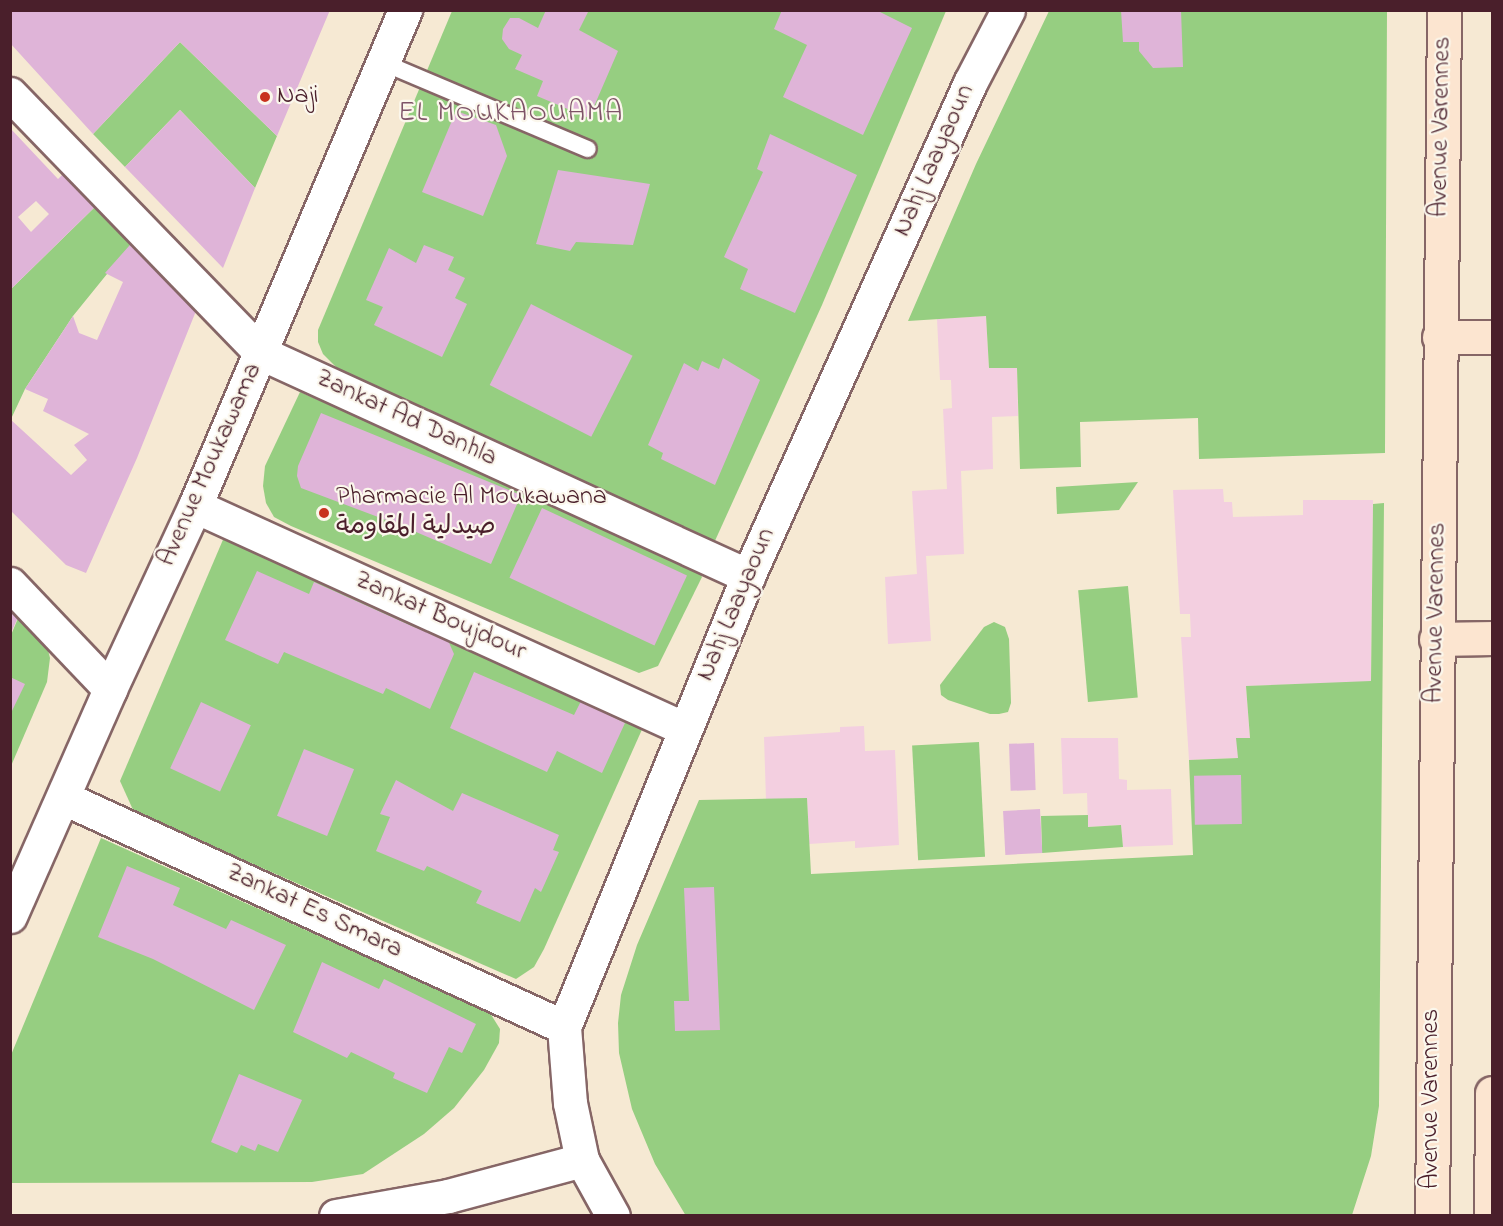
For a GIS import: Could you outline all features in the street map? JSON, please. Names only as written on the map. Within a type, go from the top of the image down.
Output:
[{"type":"main road","name":"Avenue Varennes","points":[[1432,1215],[1444,10]]},
{"type":"main road","points":[[1439,337],[1492,337]]},
{"type":"main road","points":[[1436,639],[1492,638]]},
{"type":"main road","points":[[1491,1215],[1492,1093]]},
{"type":"street","name":"Avenue Moukawama","points":[[10,916],[64,798],[110,689],[195,506],[405,10]]},
{"type":"street","name":"Nahj Laayaoun","points":[[613,1215],[582,1160],[570,1103],[564,1027],[748,576],[970,83],[1008,10]]},
{"type":"street","points":[[10,94],[261,353]]},
{"type":"street","name":"Zankat Ad Danhla","points":[[261,353],[748,576]]},
{"type":"street","name":"Zankat Boujdour","points":[[195,506],[685,729]]},
{"type":"street","points":[[10,584],[110,689]]},
{"type":"street","name":"Zankat Es Smara","points":[[64,798],[564,1027]]},
{"type":"street","points":[[336,1215],[448,1196],[582,1160]]},
{"type":"lane","points":[[384,63],[588,149]]},
{"type":"shaded area","points":[[986,316],[989,368],[1017,368],[1018,416],[992,417],[993,469],[961,471],[964,554],[926,556],[931,641],[888,644],[885,577],[917,574],[912,491],[947,489],[943,409],[952,408],[951,380],[940,380],[937,319]]},
{"type":"shaded area","points":[[1223,489],[1224,502],[1232,502],[1233,517],[1303,515],[1303,500],[1373,500],[1371,682],[1246,686],[1250,738],[1238,758],[1189,760],[1181,637],[1191,637],[1190,614],[1180,614],[1173,490]]},
{"type":"shaded area","points":[[864,726],[865,751],[895,750],[899,845],[855,848],[855,841],[809,844],[807,798],[766,800],[764,737],[840,732],[840,727]]},
{"type":"shaded area","points":[[1061,738],[1118,738],[1119,779],[1127,780],[1127,790],[1171,789],[1173,845],[1123,847],[1121,825],[1088,827],[1087,793],[1063,794]]},
{"type":"green space","points":[[452,11],[946,11],[822,305],[714,543],[416,407],[338,369],[323,354],[318,342],[318,330]]},
{"type":"green space","points":[[1049,11],[1387,11],[1385,453],[1199,459],[1198,418],[1080,422],[1081,467],[1020,469],[1017,368],[989,368],[986,316],[908,321],[976,164]]},
{"type":"green space","points":[[180,42],[277,136],[255,188],[180,110],[125,167],[93,134]]},
{"type":"green space","points":[[101,201],[137,237],[73,316],[25,389],[11,419],[10,290]]},
{"type":"green space","points":[[300,392],[695,564],[702,577],[658,666],[639,673],[274,517],[266,503],[263,486],[265,466]]},
{"type":"green space","points":[[1138,482],[1119,510],[1057,514],[1056,487]]},
{"type":"green space","points":[[1384,503],[1379,1106],[1371,1156],[1352,1215],[686,1216],[655,1164],[632,1109],[619,1053],[618,1023],[621,995],[637,945],[699,800],[807,798],[811,874],[1193,855],[1189,760],[1238,758],[1236,738],[1250,738],[1246,686],[1371,681],[1373,504]]},
{"type":"green space","points":[[225,535],[644,725],[534,967],[516,979],[134,812],[120,781]]},
{"type":"green space","points":[[1128,586],[1138,698],[1088,702],[1078,590]]},
{"type":"green space","points":[[21,611],[45,638],[50,658],[47,682],[11,766],[11,635]]},
{"type":"green space","points":[[994,622],[1005,627],[1009,639],[1011,703],[1008,712],[999,714],[990,714],[948,700],[941,695],[940,685],[984,627]]},
{"type":"green space","points":[[979,742],[985,857],[918,860],[912,746]]},
{"type":"green space","points":[[1088,815],[1088,827],[1121,825],[1123,847],[1042,853],[1041,816]]},
{"type":"green space","points":[[101,838],[490,1013],[500,1029],[499,1043],[484,1070],[454,1108],[424,1134],[363,1174],[312,1182],[11,1183],[11,1055]]},
{"type":"building","points":[[10,10],[330,10],[277,136],[180,42],[93,134],[10,43]]},
{"type":"building","points":[[546,10],[589,10],[579,30],[618,51],[589,118],[537,96],[543,81],[515,69],[522,55],[509,49],[502,39],[503,29],[510,18],[519,18],[538,28]]},
{"type":"building","points":[[782,10],[876,10],[912,28],[863,135],[783,97],[807,45],[774,29]]},
{"type":"building","points":[[1121,10],[1181,10],[1183,67],[1153,68],[1139,51],[1139,42],[1123,42]]},
{"type":"building","points":[[180,110],[255,188],[223,268],[125,167]]},
{"type":"building","points":[[456,111],[496,125],[507,156],[483,216],[422,192]]},
{"type":"building","points":[[10,128],[58,179],[70,167],[101,201],[10,290]],"holes":[[[36,201],[49,214],[31,232],[18,217]]]},
{"type":"building","points":[[770,134],[857,175],[795,313],[740,289],[748,269],[724,257],[763,172],[757,169]]},
{"type":"building","points":[[558,170],[650,184],[633,245],[576,242],[570,251],[536,244]]},
{"type":"building","points":[[137,237],[200,301],[137,458],[86,573],[66,565],[10,510],[10,419],[71,475],[87,460],[74,445],[89,434],[43,411],[48,399],[25,389],[73,316],[79,333],[97,340],[123,282],[105,273]]},
{"type":"building","points":[[424,245],[454,257],[448,270],[465,278],[455,298],[467,304],[442,357],[374,325],[383,307],[366,300],[389,248],[416,263]]},
{"type":"building","points":[[531,304],[633,356],[591,437],[490,385]]},
{"type":"building","points":[[723,358],[760,380],[715,485],[661,459],[663,453],[648,445],[684,363],[698,371],[702,361],[719,369]]},
{"type":"building","points":[[321,413],[521,495],[491,564],[402,526],[301,488],[297,476],[298,466]]},
{"type":"building","points":[[542,508],[687,576],[654,645],[509,578]]},
{"type":"building","points":[[257,571],[309,594],[314,582],[414,627],[447,638],[454,654],[430,709],[386,688],[383,694],[284,652],[278,664],[225,640]]},
{"type":"building","points":[[10,605],[21,611],[10,635]]},
{"type":"building","points":[[474,672],[574,715],[581,701],[625,723],[602,773],[557,751],[547,772],[450,728]]},
{"type":"building","points":[[10,677],[25,684],[10,715]]},
{"type":"building","points":[[201,702],[251,725],[220,791],[170,768]]},
{"type":"building","points":[[1034,743],[1036,790],[1011,791],[1009,744]]},
{"type":"building","points":[[304,749],[354,769],[327,836],[277,816]]},
{"type":"building","points":[[1241,775],[1242,824],[1195,825],[1194,776]]},
{"type":"building","points":[[396,780],[453,811],[462,793],[559,835],[553,850],[559,852],[541,892],[535,888],[520,922],[476,903],[482,891],[427,866],[424,871],[376,851],[390,817],[380,814]]},
{"type":"building","points":[[1040,809],[1042,853],[1005,855],[1003,811]]},
{"type":"building","points":[[127,866],[180,888],[173,905],[226,929],[231,920],[286,945],[254,1010],[153,959],[98,937]]},
{"type":"building","points":[[714,887],[720,1030],[675,1031],[674,1001],[689,1001],[684,888]]},
{"type":"building","points":[[322,962],[379,989],[384,979],[476,1024],[462,1053],[449,1047],[427,1093],[393,1078],[395,1073],[351,1052],[347,1058],[293,1032]]},
{"type":"building","points":[[239,1074],[302,1100],[278,1152],[258,1144],[255,1151],[241,1145],[237,1153],[211,1142]]},
{"type":"place","name":"Naji","points":[[265,97]]},
{"type":"place","name":"Pharmacie Al Moukawana صيدلية المقاومة","points":[[324,513]]},
{"type":"district","name":"EL MOUKAOUAMA","points":[[511,114]]}]
